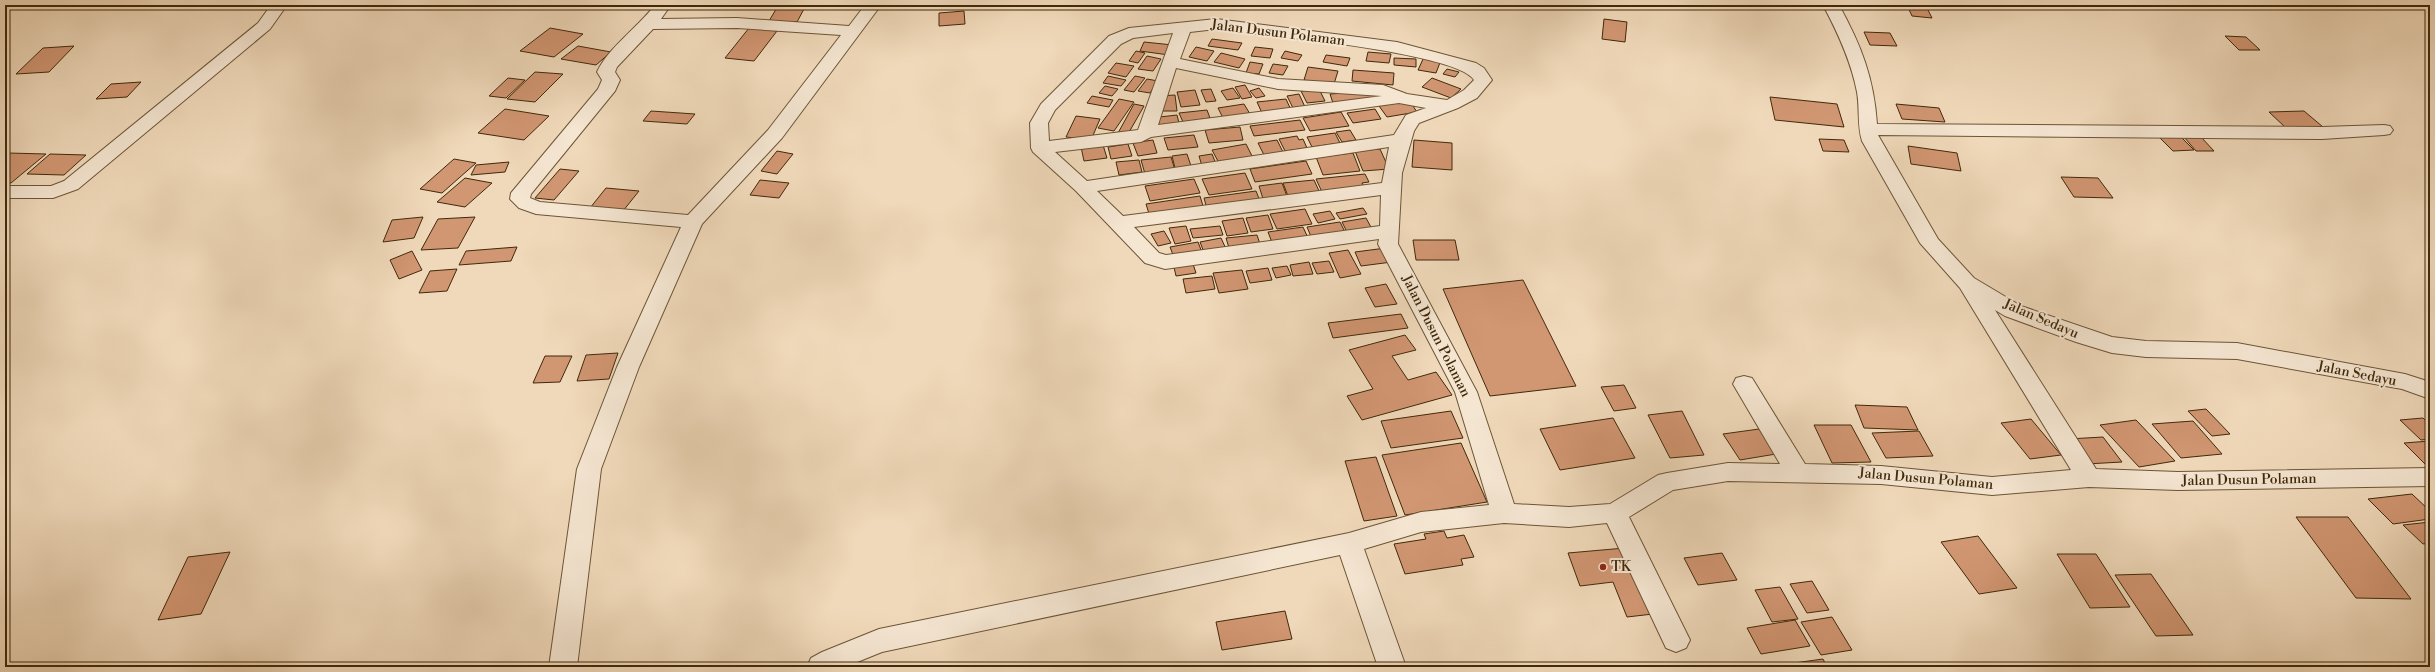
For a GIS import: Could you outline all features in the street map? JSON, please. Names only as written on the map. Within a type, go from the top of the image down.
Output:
[{"type":"street","points":[[5,192],[53,192],[71,185],[264,26],[279,5]]},
{"type":"street","points":[[563,667],[589,469],[628,367],[693,222],[775,134],[873,5]]},
{"type":"street","name":"Jalan Sedayu","points":[[1830,5],[1849,38],[1866,94],[1866,129],[1871,141],[1930,243],[1967,283],[2013,311],[2084,338],[2112,345],[2237,351],[2405,382],[2430,392]]},
{"type":"street","points":[[660,9],[649,24],[608,65],[606,72],[611,80],[606,91],[521,192],[520,199],[524,204],[547,210],[693,222]]},
{"type":"street","points":[[649,24],[737,23],[852,31]]},
{"type":"street","name":"Jalan Dusun Polaman","points":[[1040,148],[1039,123],[1047,108],[1120,36],[1142,31],[1216,24],[1397,47],[1470,67],[1478,72],[1483,80],[1480,87],[1451,105],[1412,119],[1400,140],[1390,188],[1390,230],[1388,244],[1466,392],[1504,513]]},
{"type":"street","points":[[1146,132],[1170,62],[1184,28]]},
{"type":"street","points":[[1170,62],[1278,84],[1383,90],[1403,99]]},
{"type":"street","points":[[1040,148],[1141,136],[1146,132],[1403,99],[1451,105]]},
{"type":"street","points":[[1866,129],[2322,133],[2384,130]]},
{"type":"street","points":[[1084,187],[1400,140]]},
{"type":"street","points":[[1040,148],[1084,187],[1152,258],[1165,262],[1390,230]]},
{"type":"street","points":[[1120,223],[1390,188]]},
{"type":"street","points":[[1967,283],[2089,478]]},
{"type":"street","points":[[1744,384],[1797,472]]},
{"type":"street","name":"Jalan Dusun Polaman","points":[[821,667],[832,660],[879,641],[1348,543],[1421,522],[1504,513],[1569,517],[1615,513],[1667,482],[1728,472],[1797,472],[1882,475],[1992,486],[2089,478],[2178,481],[2430,477]]},
{"type":"street","points":[[1615,513],[1676,640]]},
{"type":"street","points":[[1348,543],[1366,589],[1392,667]]},
{"type":"building","points":[[1907,5],[1926,6],[1932,18],[1912,16]]},
{"type":"building","points":[[778,6],[805,7],[797,22],[769,21]]},
{"type":"building","points":[[964,11],[965,24],[939,26],[939,13]]},
{"type":"building","points":[[1604,19],[1627,22],[1625,42],[1602,39]]},
{"type":"building","points":[[550,28],[583,34],[554,57],[520,51]]},
{"type":"building","points":[[749,28],[777,31],[754,61],[725,58]]},
{"type":"building","points":[[1864,32],[1890,33],[1897,46],[1870,45]]},
{"type":"building","points":[[2225,36],[2246,37],[2260,50],[2239,50]]},
{"type":"building","points":[[1212,39],[1242,43],[1238,50],[1208,46]]},
{"type":"building","points":[[1144,42],[1173,45],[1169,55],[1140,51]]},
{"type":"building","points":[[74,46],[49,72],[16,74],[43,48]]},
{"type":"building","points":[[578,46],[611,52],[596,65],[561,59]]},
{"type":"building","points":[[1196,47],[1214,51],[1207,61],[1189,57]]},
{"type":"building","points":[[1255,47],[1273,49],[1270,58],[1251,56]]},
{"type":"building","points":[[1136,51],[1145,53],[1138,63],[1129,61]]},
{"type":"building","points":[[1285,51],[1302,55],[1298,61],[1281,58]]},
{"type":"building","points":[[1368,52],[1391,54],[1389,63],[1366,61]]},
{"type":"building","points":[[1221,53],[1245,59],[1239,68],[1214,62]]},
{"type":"building","points":[[1326,55],[1350,58],[1347,66],[1323,62]]},
{"type":"building","points":[[1147,56],[1161,59],[1153,71],[1138,69]]},
{"type":"building","points":[[1424,57],[1441,60],[1436,73],[1418,70]]},
{"type":"building","points":[[1394,58],[1416,59],[1416,67],[1394,65]]},
{"type":"building","points":[[1250,62],[1263,64],[1259,74],[1246,73]]},
{"type":"building","points":[[1116,63],[1134,66],[1126,77],[1108,73]]},
{"type":"building","points":[[1273,64],[1288,66],[1283,75],[1269,73]]},
{"type":"building","points":[[1308,67],[1338,71],[1334,84],[1304,80]]},
{"type":"building","points":[[1447,69],[1459,72],[1455,77],[1443,74]]},
{"type":"building","points":[[1353,70],[1394,73],[1393,85],[1352,81]]},
{"type":"building","points":[[535,72],[563,74],[535,102],[507,99]]},
{"type":"building","points":[[1108,76],[1126,80],[1121,86],[1103,83]]},
{"type":"building","points":[[1135,76],[1145,78],[1134,92],[1124,90]]},
{"type":"building","points":[[508,78],[525,80],[506,98],[489,96]]},
{"type":"building","points":[[1432,78],[1461,89],[1451,98],[1422,87]]},
{"type":"building","points":[[1147,79],[1158,81],[1150,93],[1138,91]]},
{"type":"building","points":[[141,82],[127,97],[96,99],[111,84]]},
{"type":"building","points":[[1245,85],[1252,97],[1242,99],[1235,87]]},
{"type":"building","points":[[1105,86],[1118,89],[1112,96],[1099,93]]},
{"type":"building","points":[[1233,88],[1240,98],[1227,100],[1221,91]]},
{"type":"building","points":[[1259,88],[1265,96],[1256,98],[1250,91]]},
{"type":"building","points":[[1211,89],[1216,101],[1206,102],[1201,90]]},
{"type":"building","points":[[1319,89],[1325,101],[1307,103],[1301,91]]},
{"type":"building","points":[[1195,90],[1200,105],[1181,107],[1177,92]]},
{"type":"building","points":[[1375,91],[1378,100],[1333,103],[1330,94]]},
{"type":"building","points":[[1299,94],[1306,109],[1294,110],[1287,96]]},
{"type":"building","points":[[1175,95],[1177,111],[1161,111],[1159,96]]},
{"type":"building","points":[[1092,96],[1113,100],[1109,107],[1087,103]]},
{"type":"building","points":[[1770,97],[1837,104],[1844,127],[1775,120]]},
{"type":"building","points":[[1119,99],[1134,102],[1114,131],[1098,128]]},
{"type":"building","points":[[1286,99],[1291,110],[1262,113],[1257,102]]},
{"type":"building","points":[[1409,100],[1417,112],[1387,117],[1379,106]]},
{"type":"building","points":[[1134,104],[1144,106],[1128,134],[1118,133]]},
{"type":"building","points":[[1244,104],[1250,114],[1223,118],[1218,108]]},
{"type":"building","points":[[1896,104],[1939,108],[1945,122],[1902,119]]},
{"type":"building","points":[[505,109],[549,116],[524,140],[478,133]]},
{"type":"building","points":[[1375,109],[1381,119],[1353,123],[1347,113]]},
{"type":"building","points":[[1207,110],[1210,118],[1183,122],[1179,113]]},
{"type":"building","points":[[651,111],[695,114],[687,124],[643,121]]},
{"type":"building","points":[[2304,111],[2323,127],[2286,128],[2269,112]]},
{"type":"building","points":[[1341,112],[1349,126],[1310,131],[1303,118]]},
{"type":"building","points":[[1177,115],[1179,123],[1154,126],[1151,118]]},
{"type":"building","points":[[1076,116],[1100,119],[1091,140],[1066,137]]},
{"type":"building","points":[[1300,120],[1305,130],[1254,136],[1250,126]]},
{"type":"building","points":[[1240,127],[1243,140],[1209,143],[1205,130]]},
{"type":"building","points":[[1350,130],[1356,140],[1342,142],[1336,132]]},
{"type":"building","points":[[1335,133],[1340,143],[1312,147],[1307,137]]},
{"type":"building","points":[[1194,135],[1198,147],[1168,150],[1164,138]]},
{"type":"building","points":[[1297,136],[1299,140],[1303,139],[1307,148],[1285,151],[1279,139]]},
{"type":"building","points":[[2159,137],[2181,137],[2194,150],[2173,151]]},
{"type":"building","points":[[2184,137],[2201,137],[2214,151],[2196,151]]},
{"type":"building","points":[[1819,139],[1844,140],[1849,152],[1823,151]]},
{"type":"building","points":[[1153,140],[1157,153],[1138,156],[1133,143]]},
{"type":"building","points":[[1277,140],[1283,152],[1264,155],[1258,143]]},
{"type":"building","points":[[1414,140],[1452,143],[1452,170],[1412,167]]},
{"type":"building","points":[[1128,144],[1132,156],[1111,159],[1108,147]]},
{"type":"building","points":[[1246,144],[1253,158],[1219,163],[1212,150]]},
{"type":"building","points":[[1103,145],[1107,158],[1084,161],[1081,147]]},
{"type":"building","points":[[1908,146],[1957,153],[1961,171],[1911,164]]},
{"type":"building","points":[[1380,149],[1389,169],[1363,171],[1355,151]]},
{"type":"building","points":[[777,151],[793,154],[777,174],[761,171]]},
{"type":"building","points":[[8,153],[46,154],[11,183],[5,183],[5,155]]},
{"type":"building","points":[[1353,153],[1360,171],[1323,175],[1316,157]]},
{"type":"building","points":[[50,154],[86,155],[64,175],[27,174]]},
{"type":"building","points":[[1187,154],[1191,166],[1175,168],[1172,156]]},
{"type":"building","points":[[1212,154],[1216,164],[1202,166],[1199,156]]},
{"type":"building","points":[[1171,157],[1175,170],[1145,174],[1141,160]]},
{"type":"building","points":[[454,159],[476,163],[442,193],[420,189]]},
{"type":"building","points":[[1139,160],[1142,172],[1119,175],[1116,162]]},
{"type":"building","points":[[1306,161],[1312,174],[1255,182],[1250,169]]},
{"type":"building","points":[[509,162],[505,172],[471,175],[476,165]]},
{"type":"building","points":[[560,169],[579,171],[554,200],[535,198]]},
{"type":"building","points":[[1245,173],[1252,189],[1209,195],[1202,179]]},
{"type":"building","points":[[1365,174],[1369,182],[1362,183],[1364,187],[1322,192],[1316,179]]},
{"type":"building","points":[[2061,177],[2098,178],[2113,198],[2074,197]]},
{"type":"building","points":[[465,178],[492,183],[465,207],[437,202]]},
{"type":"building","points":[[1194,179],[1200,193],[1150,201],[1145,186]]},
{"type":"building","points":[[760,180],[789,183],[779,198],[750,195]]},
{"type":"building","points":[[1314,180],[1320,193],[1288,196],[1283,183]]},
{"type":"building","points":[[1282,183],[1288,199],[1264,202],[1259,186]]},
{"type":"building","points":[[606,188],[639,191],[623,211],[590,208]]},
{"type":"building","points":[[1256,191],[1260,201],[1207,209],[1204,198]]},
{"type":"building","points":[[1200,196],[1204,209],[1150,217],[1146,204]]},
{"type":"building","points":[[1363,208],[1367,214],[1340,219],[1336,213]]},
{"type":"building","points":[[1305,209],[1312,224],[1277,229],[1270,214]]},
{"type":"building","points":[[1330,211],[1335,219],[1318,223],[1313,214]]},
{"type":"building","points":[[1268,215],[1273,229],[1251,232],[1246,218]]},
{"type":"building","points":[[423,217],[414,238],[383,242],[392,220]]},
{"type":"building","points":[[475,217],[458,248],[421,250],[438,219]]},
{"type":"building","points":[[1243,218],[1248,233],[1227,236],[1222,221]]},
{"type":"building","points":[[1366,218],[1372,229],[1347,232],[1342,222]]},
{"type":"building","points":[[1340,222],[1346,234],[1312,239],[1307,227]]},
{"type":"building","points":[[1186,226],[1191,241],[1175,244],[1169,228]]},
{"type":"building","points":[[1220,226],[1223,235],[1193,238],[1190,229]]},
{"type":"building","points":[[1303,227],[1309,240],[1273,245],[1268,232]]},
{"type":"building","points":[[1164,231],[1171,243],[1158,246],[1151,234]]},
{"type":"building","points":[[1257,235],[1261,247],[1230,251],[1226,238]]},
{"type":"building","points":[[1221,238],[1227,251],[1205,255],[1200,242]]},
{"type":"building","points":[[1413,240],[1455,240],[1459,260],[1416,260]]},
{"type":"building","points":[[1198,242],[1203,255],[1175,260],[1170,247]]},
{"type":"building","points":[[517,247],[511,261],[459,265],[466,251]]},
{"type":"building","points":[[1386,248],[1392,262],[1361,266],[1355,252]]},
{"type":"building","points":[[1348,250],[1361,274],[1340,278],[1329,253]]},
{"type":"building","points":[[412,251],[422,270],[399,279],[390,260]]},
{"type":"building","points":[[1329,261],[1334,272],[1317,274],[1312,263]]},
{"type":"building","points":[[1309,262],[1313,274],[1293,276],[1290,265]]},
{"type":"building","points":[[1193,264],[1196,273],[1176,276],[1174,267]]},
{"type":"building","points":[[1287,266],[1291,275],[1276,278],[1272,268]]},
{"type":"building","points":[[1268,268],[1272,280],[1250,283],[1246,271]]},
{"type":"building","points":[[457,269],[447,291],[419,293],[430,271]]},
{"type":"building","points":[[1242,270],[1248,289],[1219,293],[1213,273]]},
{"type":"building","points":[[1212,276],[1215,289],[1186,293],[1183,279]]},
{"type":"building","points":[[1523,280],[1576,386],[1490,396],[1443,289]]},
{"type":"building","points":[[1386,284],[1397,304],[1375,307],[1365,288]]},
{"type":"building","points":[[1401,314],[1408,328],[1333,338],[1328,323]]},
{"type":"building","points":[[1405,335],[1416,350],[1392,356],[1408,380],[1436,372],[1452,395],[1362,420],[1347,396],[1373,389],[1349,350]]},
{"type":"building","points":[[618,353],[609,379],[577,381],[586,355]]},
{"type":"building","points":[[545,356],[572,356],[560,382],[533,383]]},
{"type":"building","points":[[1624,385],[1636,408],[1614,411],[1601,387]]},
{"type":"building","points":[[1855,405],[1907,407],[1918,430],[1864,428]]},
{"type":"building","points":[[2206,409],[2230,434],[2212,436],[2188,411]]},
{"type":"building","points":[[1451,411],[1463,438],[1391,448],[1381,421]]},
{"type":"building","points":[[1682,411],[1704,455],[1670,458],[1648,415]]},
{"type":"building","points":[[1613,418],[1635,458],[1560,470],[1540,429]]},
{"type":"building","points":[[2423,418],[2430,425],[2430,439],[2421,440],[2400,420]]},
{"type":"building","points":[[2031,419],[2061,455],[2030,459],[2001,423]]},
{"type":"building","points":[[2136,420],[2175,461],[2139,467],[2100,425]]},
{"type":"building","points":[[2193,421],[2222,454],[2181,458],[2152,424]]},
{"type":"building","points":[[1814,425],[1851,425],[1871,462],[1832,463]]},
{"type":"building","points":[[1759,429],[1776,454],[1740,460],[1723,434]]},
{"type":"building","points":[[1919,431],[1933,456],[1886,458],[1872,433]]},
{"type":"building","points":[[2103,437],[2122,462],[2086,464],[2068,439]]},
{"type":"building","points":[[2430,441],[2430,468],[2429,468],[2404,443]]},
{"type":"building","points":[[1461,443],[1487,502],[1405,515],[1382,455]]},
{"type":"building","points":[[1376,457],[1397,516],[1364,521],[1345,461]]},
{"type":"building","points":[[2412,494],[2430,511],[2430,519],[2393,524],[2368,499]]},
{"type":"building","points":[[2296,517],[2348,517],[2411,599],[2356,598]]},
{"type":"building","points":[[2430,522],[2430,543],[2423,544],[2403,525]]},
{"type":"building","points":[[1444,531],[1447,538],[1464,535],[1474,557],[1461,559],[1463,565],[1405,574],[1394,544],[1426,539],[1424,534]]},
{"type":"building","points":[[1978,536],[2017,588],[1979,594],[1941,542]]},
{"type":"building","name":"TK","points":[[1625,548],[1653,614],[1627,617],[1613,582],[1580,586],[1568,553]]},
{"type":"building","points":[[230,552],[201,614],[158,620],[188,557]]},
{"type":"building","points":[[1722,553],[1737,580],[1698,585],[1684,558]]},
{"type":"building","points":[[2057,554],[2096,554],[2130,607],[2090,608]]},
{"type":"building","points":[[2151,574],[2193,635],[2156,636],[2115,575]]},
{"type":"building","points":[[1812,581],[1829,610],[1807,613],[1790,584]]},
{"type":"building","points":[[1780,587],[1798,619],[1772,622],[1755,590]]},
{"type":"building","points":[[1285,611],[1292,639],[1222,650],[1216,622]]},
{"type":"building","points":[[1832,617],[1852,650],[1821,655],[1801,622]]},
{"type":"building","points":[[1795,620],[1810,646],[1761,654],[1747,628]]},
{"type":"building","points":[[1823,659],[1827,667],[1788,667],[1787,664]]},
{"type":"building","points":[[2254,664],[2256,667],[2232,665]]},
{"type":"place","name":"TK","points":[[1603,567]]}]
